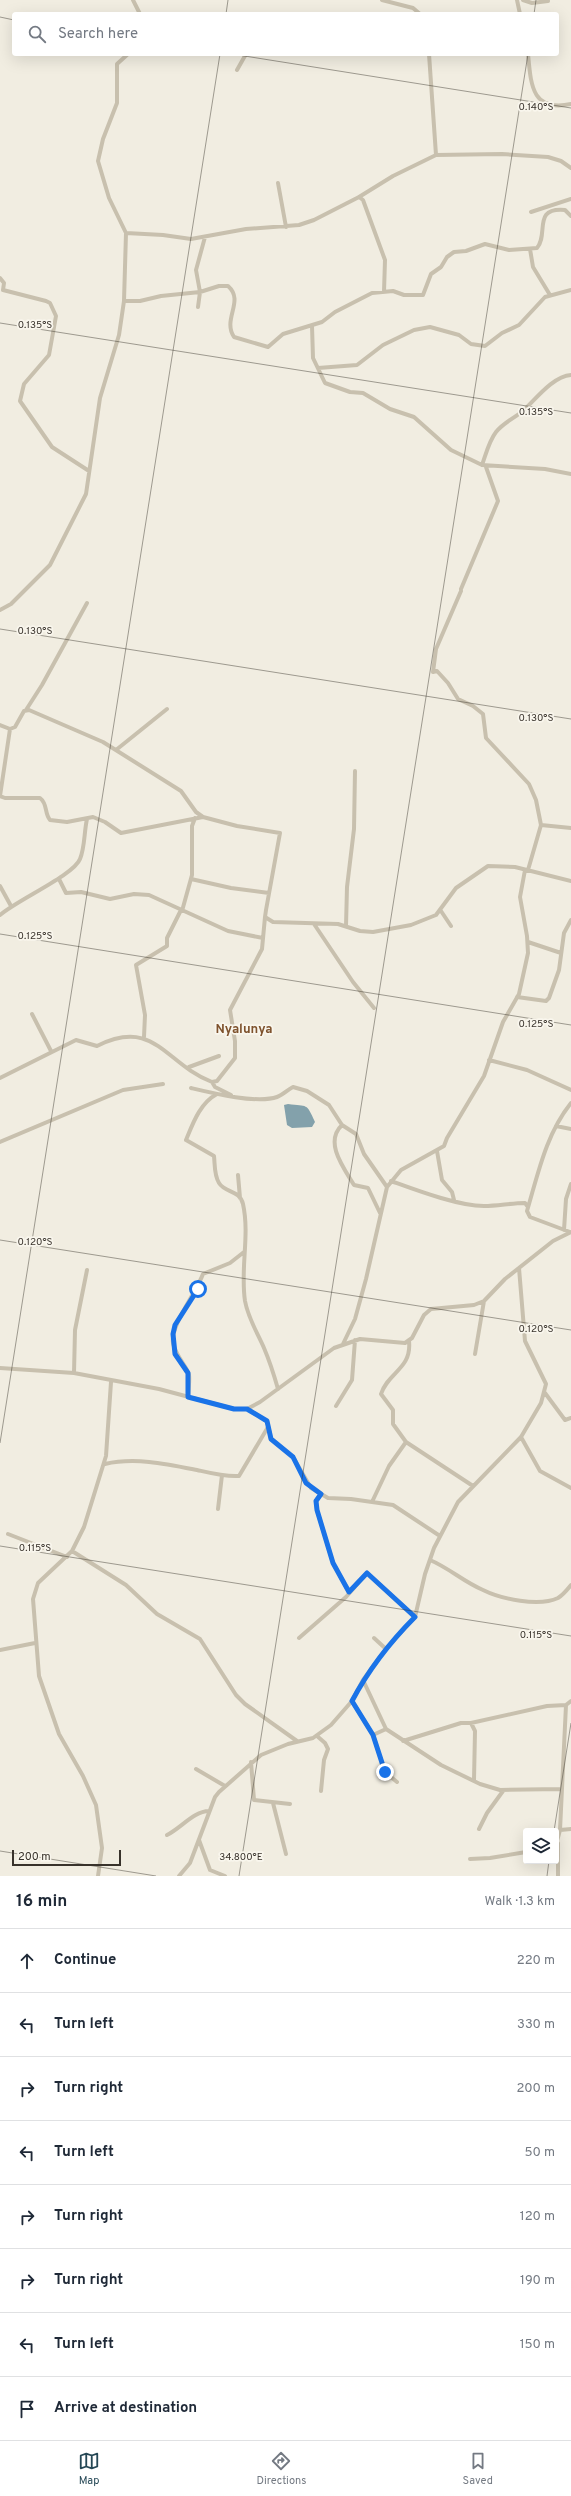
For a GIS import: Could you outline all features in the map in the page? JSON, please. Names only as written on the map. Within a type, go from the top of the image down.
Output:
[{"type":"street","points":[[133,0],[139,12]]},
{"type":"street","points":[[382,0],[413,8],[418,12]]},
{"type":"street","points":[[517,0],[520,12]]},
{"type":"street","points":[[523,0],[532,4],[548,1]]},
{"type":"street","points":[[0,610],[15,600],[50,564],[58,552],[83,502],[100,398],[119,335],[124,301],[126,233],[109,198],[98,161],[103,139],[117,103],[116,64],[126,56]]},
{"type":"street","points":[[238,70],[245,56]]},
{"type":"street","points":[[429,56],[436,155]]},
{"type":"street","points":[[528,56],[537,96],[544,103],[552,107],[571,104]]},
{"type":"street","points":[[126,233],[163,234],[192,240],[246,229],[286,227],[314,220],[359,197],[393,176],[436,155],[502,154],[548,157],[561,161],[571,168]]},
{"type":"street","points":[[278,183],[286,227]]},
{"type":"street","points":[[359,197],[363,200],[379,248],[385,260],[384,292]]},
{"type":"street","points":[[531,212],[571,199]]},
{"type":"street","points":[[124,301],[140,301],[161,296],[200,292],[219,286],[228,286],[231,289],[236,302],[230,317],[231,331],[234,337],[242,341],[268,347],[288,332],[312,326],[372,293],[384,292],[423,295],[431,274],[441,268],[447,258],[454,252],[466,251],[485,244],[509,250],[537,248],[540,245],[541,227],[548,213],[553,210],[565,210],[571,216]]},
{"type":"street","points":[[198,307],[200,292],[196,270],[205,238]]},
{"type":"street","points":[[530,249],[533,267],[550,295]]},
{"type":"street","points":[[0,278],[4,282],[3,290],[46,301],[50,303],[54,309],[56,322],[49,355],[24,384],[20,401],[52,447],[89,471]]},
{"type":"street","points":[[318,368],[357,365],[384,345],[414,330],[430,327],[459,335],[472,344],[485,346],[502,333],[518,325],[550,295],[571,290]]},
{"type":"street","points":[[312,326],[312,352],[325,383],[350,392],[363,393],[390,409],[414,417],[460,455],[484,466],[544,469],[571,474]]},
{"type":"street","points":[[343,1344],[355,1319],[387,1187],[401,1170],[438,1151],[444,1146],[450,1132],[484,1076],[504,1022],[517,998],[528,953],[528,942],[520,897],[526,870],[541,825],[536,800],[529,784],[486,738],[484,732],[485,717],[473,706],[458,699],[448,683],[437,671],[433,672],[436,649],[498,501],[484,466],[491,439],[497,430],[524,410],[541,392],[564,376],[571,375]]},
{"type":"street","points":[[87,603],[42,685],[15,726],[10,730],[1,797],[40,798],[45,803],[47,816],[52,821],[86,819],[93,817],[105,822],[121,833],[203,817]]},
{"type":"street","points":[[116,750],[167,709]]},
{"type":"street","points":[[26,710],[91,735],[116,750],[181,790],[196,812],[203,817],[237,826],[280,833],[269,893],[262,948],[230,1010],[235,1041],[235,1058],[217,1081],[212,1082]]},
{"type":"street","points":[[0,725],[10,730]]},
{"type":"street","points":[[346,926],[347,887],[354,829],[355,771]]},
{"type":"street","points":[[144,1037],[145,1015],[136,964],[167,946],[167,938],[182,910],[191,879],[192,826],[195,818]]},
{"type":"street","points":[[0,915],[10,906],[59,879],[80,861],[86,819]]},
{"type":"street","points":[[541,825],[571,828]]},
{"type":"street","points":[[266,916],[272,922],[346,926],[360,931],[380,931],[421,922],[441,910],[456,888],[480,870],[497,866],[526,870],[571,881]]},
{"type":"street","points":[[59,879],[66,893],[81,892],[110,899],[134,894],[149,895],[234,933],[263,938]]},
{"type":"street","points":[[191,879],[231,888],[269,893]]},
{"type":"street","points":[[0,886],[10,906]]},
{"type":"street","points":[[441,910],[451,926]]},
{"type":"street","points":[[517,998],[546,1001],[549,998],[559,970],[564,933],[571,920]]},
{"type":"street","points":[[314,924],[353,982],[374,1008]]},
{"type":"street","points":[[528,942],[561,953]]},
{"type":"street","points":[[32,1014],[51,1051]]},
{"type":"street","points":[[0,1078],[51,1051],[76,1040],[97,1046],[122,1036],[144,1037],[181,1065],[189,1068],[231,1095]]},
{"type":"street","points":[[189,1068],[219,1056]]},
{"type":"street","points":[[489,1060],[526,1070],[571,1090]]},
{"type":"street","points":[[0,1142],[123,1090],[163,1084]]},
{"type":"street","points":[[191,1088],[217,1094],[270,1098],[281,1095],[293,1087],[299,1088],[322,1099],[342,1125],[356,1134],[364,1154],[387,1187]]},
{"type":"street","points":[[217,1094],[200,1110],[186,1140],[214,1156],[216,1178],[220,1185],[240,1198]]},
{"type":"street","points":[[571,1103],[556,1126],[544,1154],[527,1211],[530,1218],[571,1232]]},
{"type":"street","points":[[342,1125],[335,1132],[333,1141],[336,1151],[354,1185],[368,1188],[380,1213]]},
{"type":"street","points":[[556,1126],[571,1129]]},
{"type":"street","points":[[438,1151],[442,1180],[452,1192],[454,1200]]},
{"type":"street","points":[[238,1175],[240,1198],[246,1220],[243,1285],[248,1312],[273,1371],[278,1389]]},
{"type":"street","points":[[391,1181],[454,1200],[484,1206],[525,1203],[528,1207]]},
{"type":"street","points":[[564,1230],[566,1199],[571,1184]]},
{"type":"street","points":[[473,1486],[406,1442],[393,1424],[394,1410],[381,1394],[407,1360],[410,1350],[409,1341],[424,1315],[431,1308],[474,1305],[484,1301],[520,1268],[553,1241],[571,1232]]},
{"type":"street","points":[[188,1397],[188,1373],[175,1353],[173,1342],[175,1325],[198,1289],[203,1274],[230,1263],[244,1251]]},
{"type":"street","points":[[179,1876],[190,1863],[214,1797],[251,1762],[269,1750],[317,1736],[332,1725],[352,1701],[363,1680],[386,1648],[415,1617],[430,1560],[440,1536],[458,1502],[521,1437],[545,1393],[546,1382],[525,1341],[520,1268]]},
{"type":"street","points":[[74,1374],[75,1330],[87,1270]]},
{"type":"street","points":[[475,1354],[484,1301]]},
{"type":"street","points":[[247,1409],[278,1389],[324,1354],[343,1344],[354,1340],[368,1339],[398,1343],[409,1341]]},
{"type":"street","points":[[336,1406],[352,1380],[354,1340]]},
{"type":"street","points":[[0,1368],[74,1374],[111,1382],[159,1389],[234,1409],[247,1409],[267,1421],[271,1439],[293,1457],[306,1483],[321,1494],[328,1498],[372,1502],[395,1506],[440,1536]]},
{"type":"street","points":[[98,1876],[102,1848],[96,1805],[51,1714],[39,1676],[35,1643],[35,1589],[42,1578],[72,1551],[84,1527],[104,1464],[111,1382]]},
{"type":"street","points":[[545,1393],[565,1420],[571,1418]]},
{"type":"street","points":[[104,1464],[129,1462],[168,1463],[222,1475],[241,1475],[259,1439],[268,1427]]},
{"type":"street","points":[[521,1437],[540,1471],[571,1488]]},
{"type":"street","points":[[372,1502],[389,1466],[406,1442]]},
{"type":"street","points":[[218,1510],[222,1475]]},
{"type":"street","points":[[321,1494],[316,1501],[317,1510],[333,1563],[349,1592]]},
{"type":"street","points":[[8,1534],[67,1557]]},
{"type":"street","points":[[72,1551],[126,1585],[157,1614],[200,1639],[240,1699],[297,1741]]},
{"type":"street","points":[[430,1560],[445,1566],[482,1590],[511,1599],[550,1601],[558,1598],[571,1585]]},
{"type":"street","points":[[299,1638],[346,1597],[367,1573],[415,1617]]},
{"type":"street","points":[[374,1638],[386,1648]]},
{"type":"street","points":[[0,1650],[35,1643]]},
{"type":"street","points":[[363,1680],[386,1729],[441,1765],[491,1788],[503,1791],[562,1789]]},
{"type":"street","points":[[352,1701],[373,1735],[385,1772],[398,1782]]},
{"type":"street","points":[[403,1741],[461,1723],[471,1723],[547,1706],[566,1705],[571,1702]]},
{"type":"street","points":[[559,1835],[566,1705]]},
{"type":"street","points":[[471,1723],[474,1731],[474,1780]]},
{"type":"street","points":[[373,1735],[386,1729]]},
{"type":"street","points":[[317,1736],[325,1743],[328,1749],[324,1760],[321,1791]]},
{"type":"street","points":[[251,1762],[253,1798],[256,1801],[273,1804],[290,1804]]},
{"type":"street","points":[[196,1769],[225,1786]]},
{"type":"street","points":[[479,1829],[487,1813],[503,1791]]},
{"type":"street","points":[[273,1804],[286,1854]]},
{"type":"street","points":[[167,1835],[179,1829],[203,1811],[209,1811]]},
{"type":"street","points":[[560,1830],[571,1829]]},
{"type":"street","points":[[198,1840],[210,1870],[225,1876]]},
{"type":"street","points":[[470,1859],[490,1858],[523,1852]]},
{"type":"street","points":[[558,1864],[558,1876]]},
{"type":"water","points":[[288,1104],[308,1108],[315,1122],[312,1127],[292,1128],[287,1125],[284,1105]]},
{"type":"district","name":"Nyalunya","points":[[244,1030]]},
{"type":"route","points":[[198,1289],[175,1325],[173,1334],[175,1354],[187,1370],[189,1377],[188,1397],[234,1409],[247,1409],[267,1421],[271,1439],[293,1457],[306,1483],[321,1494],[316,1501],[317,1510],[333,1563],[349,1592],[367,1573],[388,1594],[415,1617],[386,1648],[363,1680],[352,1701],[366,1726],[373,1735],[385,1772]]}]
